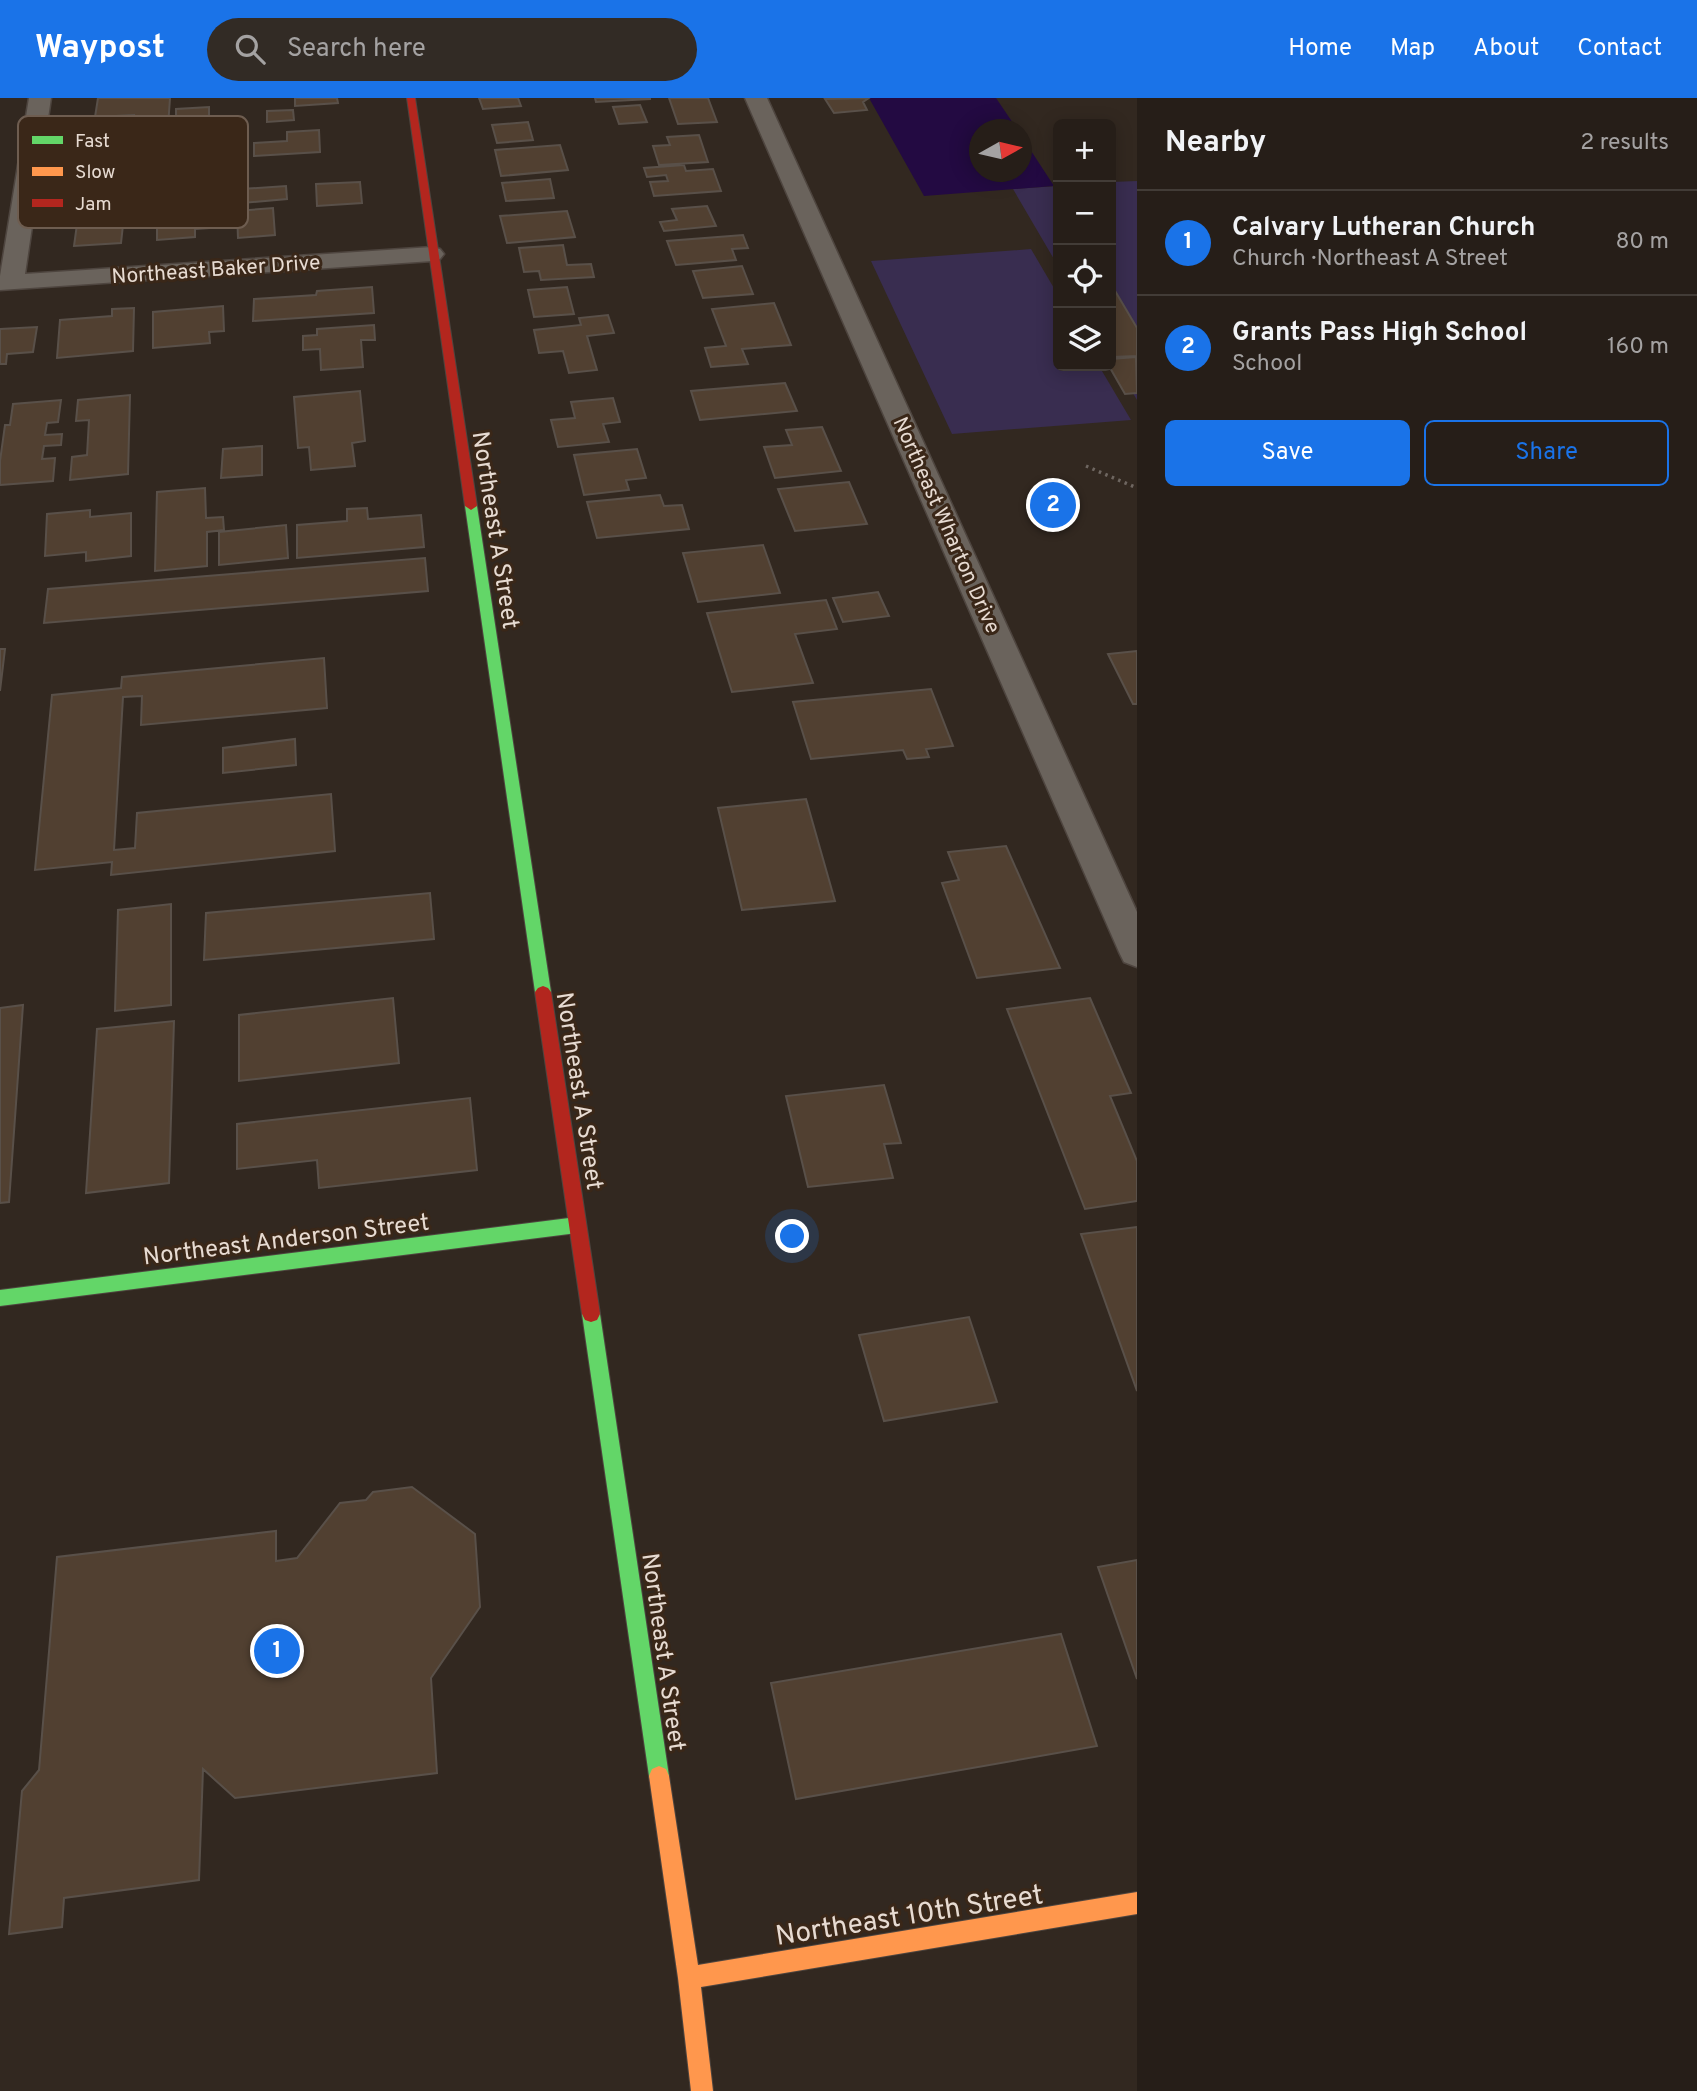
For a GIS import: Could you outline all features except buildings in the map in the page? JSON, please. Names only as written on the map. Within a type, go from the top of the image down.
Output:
[{"type":"street","points":[[37,116],[40,98]]},
{"type":"street","name":"Northeast A Street","points":[[411,98],[689,1978],[702,2091]]},
{"type":"street","name":"Northeast Wharton Drive","points":[[756,98],[1137,952]]},
{"type":"street","points":[[6,283],[18,218]]},
{"type":"street","name":"Northeast Baker Drive","points":[[6,283],[432,254]]},
{"type":"street","name":"Northeast Anderson Street","points":[[0,1298],[577,1225]]},
{"type":"street","name":"Northeast 10th Street","points":[[689,1978],[1137,1903]]},
{"type":"path","points":[[1086,466],[1137,488]]},
{"type":"shaded area","points":[[869,98],[996,98],[1010,119],[969,119],[969,182],[1032,182],[1032,152],[1053,184],[1053,186],[924,196]]},
{"type":"shaded area","points":[[1137,181],[1137,400],[1116,364],[1116,182]]},
{"type":"shaded area","points":[[1053,186],[1053,257],[1013,189]]},
{"type":"shaded area","points":[[1031,249],[1053,286],[1053,371],[1102,371],[1131,420],[952,434],[871,261]]},
{"type":"traffic: fast","points":[[471,506],[543,992]]},
{"type":"traffic: fast","points":[[0,1298],[577,1225]]},
{"type":"traffic: fast","points":[[591,1314],[659,1776]]},
{"type":"traffic: slow","points":[[659,1776],[689,1978],[702,2091]]},
{"type":"traffic: slow","points":[[689,1978],[1137,1903]]},
{"type":"traffic: jam","points":[[411,98],[471,506]]},
{"type":"traffic: jam","points":[[543,992],[591,1314]]},
{"type":"place","name":"Grants Pass High School","points":[[1053,505]]},
{"type":"place","name":"Calvary Lutheran Church","points":[[277,1651]]}]
